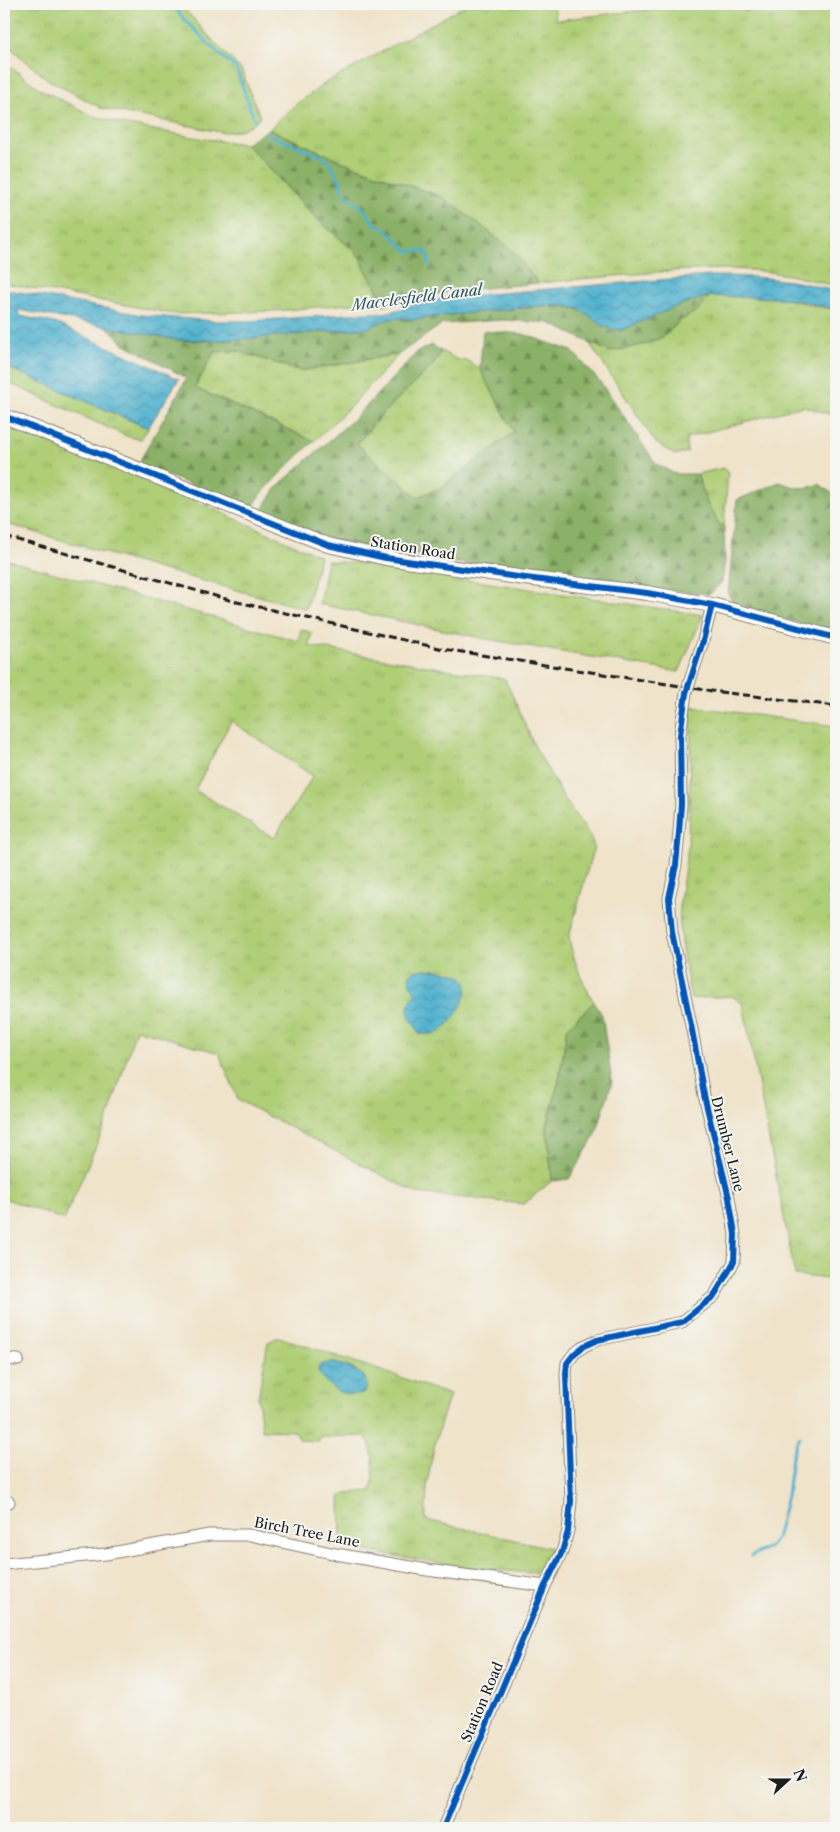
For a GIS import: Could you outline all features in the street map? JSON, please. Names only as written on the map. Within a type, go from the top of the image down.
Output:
[{"type":"street","name":"Station Road","points":[[4,416],[328,545],[386,558],[647,593],[712,605],[836,638]]},
{"type":"street","name":"Drumber Lane","points":[[545,1586],[562,1552],[568,1531],[570,1508],[567,1363],[584,1346],[598,1340],[682,1322],[714,1296],[734,1262],[735,1234],[729,1198],[704,1095],[672,932],[669,898],[676,865],[679,832],[681,804],[680,735],[686,693],[712,605]]},
{"type":"street","points":[[4,1358],[18,1360]]},
{"type":"street","name":"Birch Tree Lane","points":[[4,1564],[106,1554],[208,1535],[250,1535],[363,1559],[545,1586]]},
{"type":"street","name":"Station Road","points":[[443,1828],[545,1586]]},
{"type":"green space","points":[[4,4],[180,4],[241,69],[260,117],[242,129],[220,132],[101,108],[47,79],[14,51],[4,40]]},
{"type":"green space","points":[[468,4],[554,4],[556,20],[671,7],[671,4],[794,4],[811,12],[825,6],[836,20],[836,286],[789,275],[752,270],[725,269],[670,271],[538,283],[533,276],[442,197],[343,162],[269,129],[294,106],[327,82]]},
{"type":"green space","points":[[735,4],[775,4],[746,11]]},
{"type":"green space","points":[[794,4],[836,4],[836,20],[825,6],[811,12]]},
{"type":"green space","points":[[4,60],[9,66],[40,89],[91,115],[122,124],[198,138],[246,144],[318,220],[357,253],[385,305],[348,304],[276,311],[175,314],[4,283]]},
{"type":"green space","points":[[269,129],[343,162],[442,197],[513,251],[538,283],[454,291],[385,305],[357,253],[318,220],[246,144]]},
{"type":"green space","points":[[709,296],[781,298],[836,310],[836,416],[803,406],[686,438],[687,452],[675,455],[656,443],[588,341],[610,352],[646,344],[663,337],[681,320],[700,309]]},
{"type":"green space","points":[[709,296],[700,309],[681,320],[663,337],[646,344],[610,352],[549,323],[503,320],[442,324],[399,354],[301,371],[237,351],[214,352],[195,388],[314,441],[273,481],[252,508],[138,464],[187,378],[123,343],[106,326],[178,340],[214,341],[369,328],[385,320],[395,318],[412,320],[472,312],[549,306],[581,310],[607,327],[622,330],[680,305]]},
{"type":"green space","points":[[483,331],[523,334],[572,351],[601,383],[656,464],[675,474],[697,474],[707,503],[719,524],[724,526],[725,561],[722,582],[710,594],[613,585],[397,554],[329,539],[260,512],[279,485],[355,418],[417,352],[432,345],[441,351],[434,364],[383,413],[357,444],[417,497],[440,488],[514,432],[480,369]]},
{"type":"green space","points":[[237,351],[301,371],[399,354],[351,406],[314,441],[195,388],[214,352]]},
{"type":"green space","points":[[441,351],[456,359],[468,361],[480,369],[514,432],[440,489],[417,498],[357,444],[383,413],[434,364]]},
{"type":"green space","points":[[4,366],[148,428],[141,439],[129,437],[4,381]]},
{"type":"green space","points":[[4,421],[191,499],[320,556],[306,609],[149,566],[4,523]]},
{"type":"green space","points":[[724,468],[728,472],[724,526],[719,524],[707,503],[697,474]]},
{"type":"green space","points":[[779,482],[804,488],[819,484],[836,496],[836,633],[758,612],[734,603],[728,594],[737,500]]},
{"type":"green space","points":[[4,559],[298,641],[301,629],[312,633],[309,646],[505,679],[535,747],[565,800],[590,836],[594,846],[569,937],[578,970],[594,1002],[567,1028],[559,1080],[547,1126],[552,1181],[524,1204],[416,1193],[238,1100],[219,1053],[136,1029],[108,1118],[64,1220],[4,1198]],"holes":[[[231,721],[313,776],[274,838],[195,790]]]},
{"type":"green space","points":[[327,561],[356,563],[703,615],[679,672],[486,639],[319,604]]},
{"type":"green space","points":[[690,706],[836,726],[836,1280],[795,1275],[743,1004],[732,996],[691,999],[681,944],[679,908],[688,846]]},
{"type":"green space","points":[[594,1002],[602,1015],[612,1082],[596,1134],[569,1179],[552,1181],[547,1126],[559,1080],[567,1028]]},
{"type":"green space","points":[[279,1337],[450,1395],[429,1472],[426,1520],[551,1548],[546,1564],[538,1574],[466,1567],[352,1549],[341,1541],[340,1497],[346,1493],[371,1491],[373,1470],[371,1448],[365,1436],[320,1437],[319,1441],[300,1440],[295,1431],[262,1430],[258,1398],[268,1342]]},
{"type":"water","points":[[708,276],[773,279],[820,287],[836,292],[836,310],[807,302],[781,298],[709,296],[680,305],[622,330],[607,327],[586,313],[574,308],[535,306],[412,320],[395,318],[385,320],[369,328],[230,340],[178,340],[19,310],[18,314],[20,316],[55,323],[179,379],[148,428],[7,367],[8,360],[4,358],[4,289],[141,315],[215,321],[250,321],[384,313],[421,302],[451,297]]},
{"type":"water","points":[[424,969],[438,970],[462,977],[466,982],[467,990],[461,1007],[449,1023],[444,1029],[432,1034],[419,1034],[408,1010],[408,1005],[416,994],[410,984],[409,975]]},
{"type":"water","points":[[331,1362],[352,1368],[364,1376],[367,1385],[366,1391],[352,1395],[345,1394],[332,1387],[318,1370],[320,1365]]},
{"type":"waterway","points":[[172,4],[183,18],[236,68],[255,121]]},
{"type":"waterway","points":[[267,134],[321,156],[329,162],[340,181],[344,194],[364,209],[375,225],[382,226],[408,251],[425,251],[428,255],[429,265]]},
{"type":"waterway","points":[[751,1556],[771,1546],[776,1539],[787,1496],[792,1457],[800,1437]]},
{"type":"railway","points":[[4,536],[233,601],[443,649],[712,691],[836,706]]},
{"type":"cycle path","points":[[4,416],[328,545],[386,558],[647,593],[712,605],[836,638]]},
{"type":"cycle path","points":[[443,1828],[545,1586],[562,1552],[568,1531],[571,1501],[567,1363],[584,1346],[597,1340],[682,1322],[714,1296],[734,1262],[735,1234],[729,1198],[704,1095],[672,932],[669,898],[676,865],[679,832],[681,804],[680,735],[686,693],[703,641],[712,605]]},
{"type":"water label","name":"Macclesfield Canal","points":[[417,297]]}]
